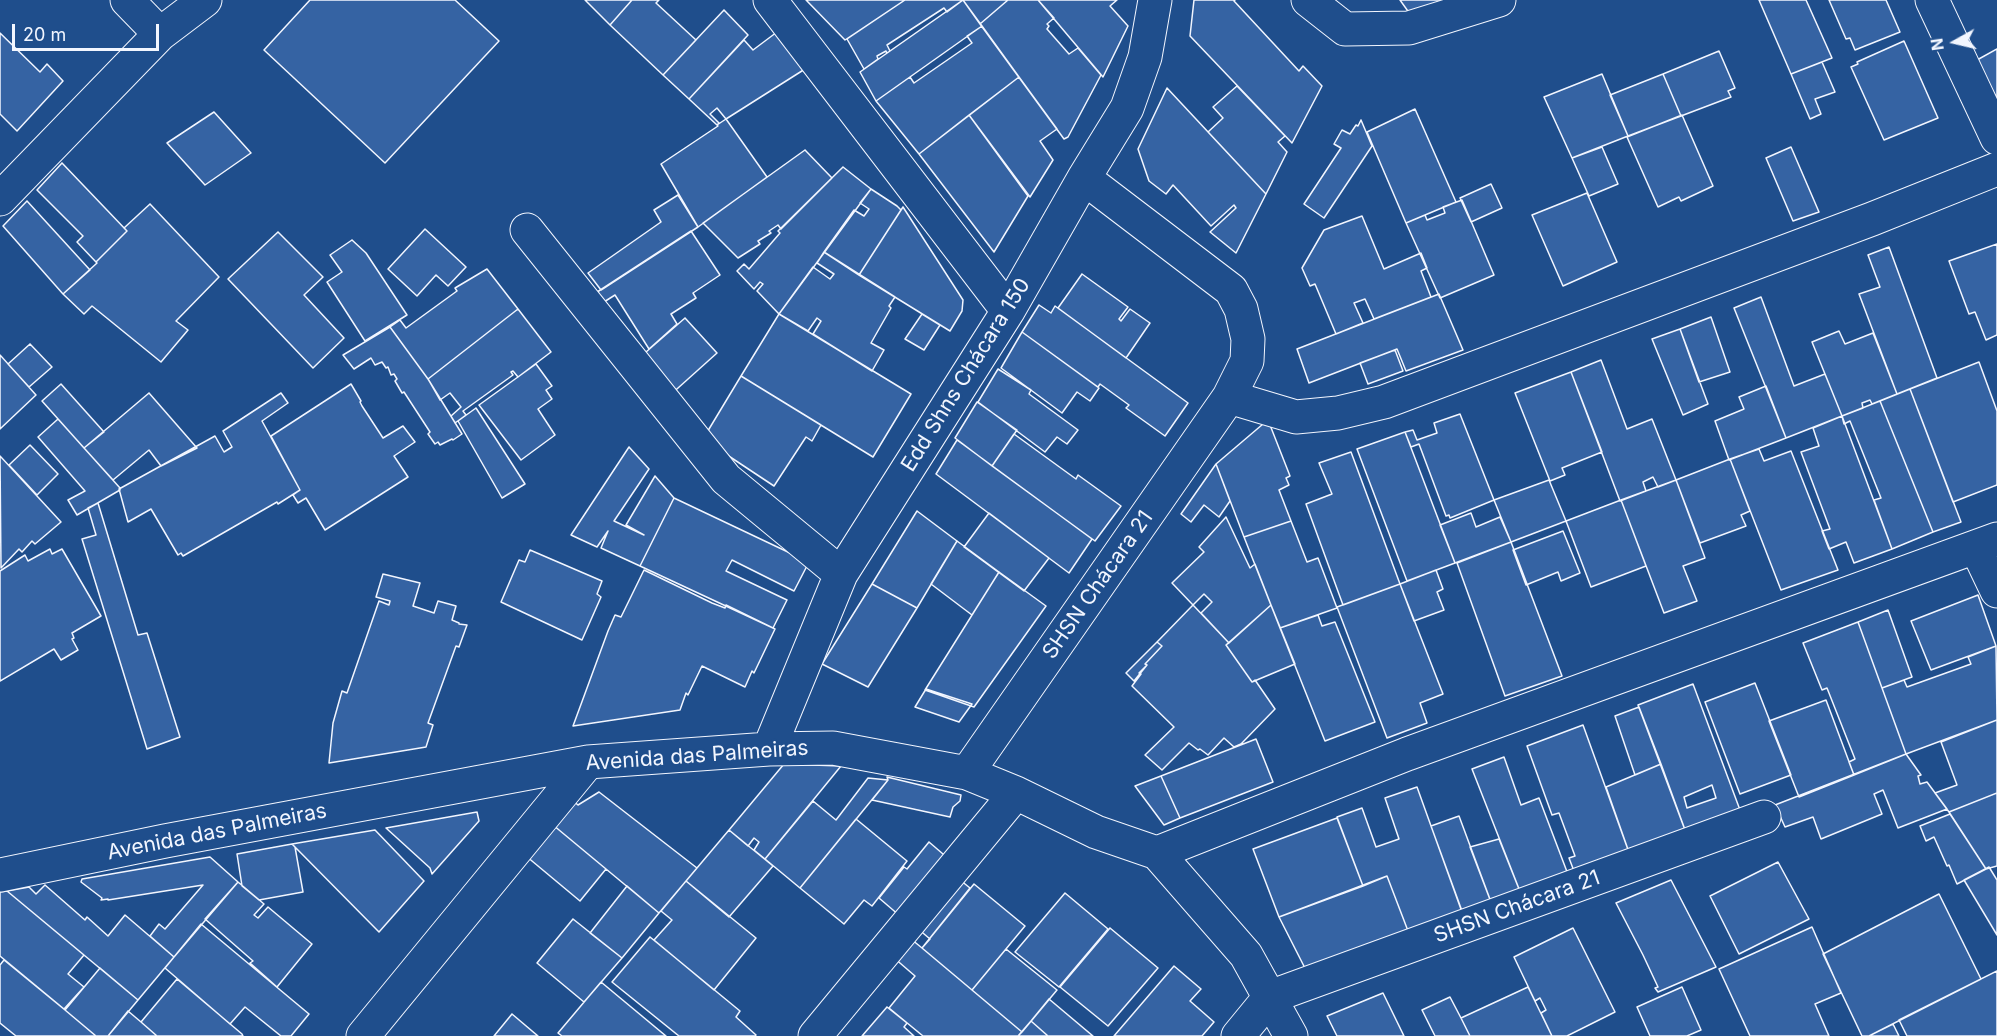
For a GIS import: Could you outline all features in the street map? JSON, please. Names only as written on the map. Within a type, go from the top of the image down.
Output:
[{"type":"street","points":[[127,0],[160,34]]},
{"type":"street","points":[[0,199],[160,34],[205,0]]},
{"type":"street","points":[[770,0],[1008,310]]},
{"type":"street","name":"Edd Shns Chácara 150","points":[[769,749],[842,574],[1008,310],[1083,178],[1127,108],[1145,57],[1155,0]]},
{"type":"street","points":[[1308,0],[1346,29],[1409,28],[1499,0]]},
{"type":"street","points":[[1932,0],[1997,138]]},
{"type":"street","points":[[1229,397],[1296,417],[1338,413],[1384,402],[1872,219],[1997,169]]},
{"type":"street","name":"SHSN Chácara 21","points":[[967,773],[1229,397],[1247,362],[1248,339],[1241,309],[1231,290],[1083,178]]},
{"type":"street","points":[[527,230],[726,479],[842,574]]},
{"type":"street","points":[[1157,853],[1407,754],[1986,543],[1997,591]]},
{"type":"street","name":"Avenida das Palmeiras","points":[[0,875],[588,762],[769,749],[833,748],[967,773],[1016,793],[1096,832],[1157,853],[1246,955],[1292,1036]]},
{"type":"street","points":[[363,1036],[588,762]]},
{"type":"street","points":[[815,1036],[1016,793]]},
{"type":"street","name":"SHSN Chácara 21","points":[[1270,997],[1764,817]]},
{"type":"street","points":[[1238,1036],[1270,997]]},
{"type":"building","points":[[310,0],[455,0],[499,41],[385,163],[264,50]]},
{"type":"building","points":[[585,0],[632,0],[610,25]]},
{"type":"building","points":[[632,0],[659,0],[656,3],[696,40],[663,75],[610,25]]},
{"type":"building","points":[[806,0],[905,0],[845,40]]},
{"type":"building","points":[[905,0],[963,0],[947,12],[944,8],[887,45],[890,51],[877,56],[878,59],[864,69],[847,39]]},
{"type":"building","points":[[963,0],[982,26],[876,101],[860,72]]},
{"type":"building","points":[[963,0],[1008,0],[980,24]]},
{"type":"building","points":[[1008,0],[1038,0],[1054,18],[1047,24],[1049,26],[1047,29],[1069,54],[1078,48],[1101,75],[1068,137],[1064,139],[980,24]]},
{"type":"building","points":[[1038,0],[1117,0],[1110,6],[1128,26],[1103,77]]},
{"type":"building","points":[[1194,0],[1235,0],[1299,71],[1303,66],[1322,86],[1292,143],[1190,36]]},
{"type":"building","points":[[1400,0],[1472,0],[1415,21]]},
{"type":"building","points":[[1759,0],[1806,0],[1832,58],[1791,74]]},
{"type":"building","points":[[1829,0],[1886,0],[1900,32],[1855,50],[1850,38],[1846,39]]},
{"type":"building","points":[[724,10],[748,35],[689,99],[663,75]]},
{"type":"building","points":[[982,26],[1019,77],[919,154],[876,101],[910,77],[914,83],[972,43],[967,36]]},
{"type":"building","points":[[777,32],[805,69],[726,119],[717,108],[710,114],[719,123],[717,125],[689,99],[744,40],[753,50]]},
{"type":"building","points":[[0,33],[40,72],[47,64],[63,81],[17,131],[0,114]]},
{"type":"building","points":[[1904,41],[1938,118],[1884,140],[1851,67],[1858,64],[1857,62]]},
{"type":"building","points":[[1997,49],[1997,99],[1977,60]]},
{"type":"building","points":[[1719,51],[1735,88],[1728,91],[1731,97],[1681,116],[1663,74]]},
{"type":"building","points":[[1822,62],[1835,92],[1815,99],[1821,114],[1810,119],[1791,74]]},
{"type":"building","points":[[1602,74],[1628,136],[1572,158],[1544,97]]},
{"type":"building","points":[[1663,74],[1681,116],[1628,136],[1610,95]]},
{"type":"building","points":[[1019,77],[1057,129],[1040,141],[1053,160],[1030,197],[969,115]]},
{"type":"building","points":[[1237,86],[1285,136],[1278,142],[1287,152],[1266,194],[1208,132],[1223,118],[1213,107]]},
{"type":"building","points":[[1167,88],[1266,194],[1236,253],[1210,232],[1236,208],[1234,205],[1211,226],[1173,185],[1166,194],[1149,181],[1138,149]]},
{"type":"building","points":[[1415,109],[1456,202],[1406,223],[1367,132]]},
{"type":"building","points":[[214,112],[251,153],[205,185],[167,143]]},
{"type":"building","points":[[969,115],[1028,196],[994,252],[919,154]]},
{"type":"building","points":[[1682,115],[1713,186],[1681,201],[1679,197],[1658,207],[1627,137]]},
{"type":"building","points":[[726,119],[767,177],[698,227],[661,164]]},
{"type":"building","points":[[1361,120],[1372,146],[1324,218],[1304,204],[1341,148],[1334,144],[1342,130],[1350,134]]},
{"type":"building","points":[[1602,147],[1618,184],[1589,196],[1572,158]]},
{"type":"building","points":[[1791,147],[1819,212],[1793,221],[1766,158]]},
{"type":"building","points":[[805,150],[832,178],[781,229],[778,225],[769,231],[771,233],[758,241],[760,244],[738,258],[703,223]]},
{"type":"building","points":[[62,163],[127,231],[96,262],[77,242],[83,236],[37,190]]},
{"type":"building","points":[[843,167],[871,189],[779,314],[757,291],[763,284],[760,282],[754,289],[737,271],[744,264],[749,269],[780,233],[778,231]]},
{"type":"building","points":[[1491,184],[1502,208],[1471,222],[1460,198]]},
{"type":"building","points":[[871,189],[901,210],[859,275],[824,252],[854,210],[864,216],[869,209],[860,203]]},
{"type":"building","points":[[1587,193],[1617,262],[1563,286],[1532,215]]},
{"type":"building","points":[[678,195],[698,227],[601,290],[588,273],[661,222],[654,210]]},
{"type":"building","points":[[1462,200],[1494,275],[1440,298],[1406,223],[1425,215],[1427,220],[1445,213],[1443,207]]},
{"type":"building","points":[[27,201],[90,270],[63,294],[3,226]]},
{"type":"building","points":[[150,204],[219,277],[176,321],[188,330],[161,362],[92,306],[84,314],[63,294],[97,263],[127,231],[124,228]]},
{"type":"building","points":[[903,207],[963,300],[962,311],[950,331],[859,275]]},
{"type":"building","points":[[1362,216],[1384,269],[1421,253],[1427,268],[1421,271],[1431,297],[1374,319],[1365,299],[1354,303],[1363,323],[1336,334],[1315,284],[1310,286],[1302,268],[1324,230]]},
{"type":"building","points":[[425,229],[466,267],[448,286],[436,275],[417,296],[388,269]]},
{"type":"building","points":[[691,231],[720,275],[693,293],[696,298],[671,314],[677,324],[649,349],[615,295],[596,307],[588,298]]},
{"type":"building","points":[[278,232],[323,277],[304,295],[344,338],[313,368],[228,279]]},
{"type":"building","points":[[352,240],[366,253],[407,315],[365,341],[327,282],[342,272],[330,255]]},
{"type":"building","points":[[1997,244],[1997,335],[1986,340],[1975,312],[1969,314],[1949,261]]},
{"type":"building","points":[[1889,247],[1937,378],[1897,394],[1859,294],[1880,287],[1868,255]]},
{"type":"building","points":[[824,252],[895,297],[871,343],[884,350],[872,371],[813,334],[821,321],[817,318],[808,331],[779,314],[813,267],[830,279],[834,274],[817,263]]},
{"type":"building","points":[[487,269],[518,309],[428,379],[390,327],[400,320],[406,328],[457,291],[455,288]]},
{"type":"building","points":[[1082,274],[1128,307],[1119,319],[1121,321],[1130,309],[1150,323],[1126,358],[1058,308]]},
{"type":"building","points":[[1439,294],[1463,350],[1406,371],[1397,349],[1309,383],[1297,349]]},
{"type":"building","points":[[1761,297],[1794,386],[1825,374],[1842,416],[1786,438],[1734,308]]},
{"type":"building","points":[[1039,305],[1051,313],[1055,306],[1188,403],[1165,436],[1126,408],[1129,405],[1100,384],[1098,387],[1022,332]]},
{"type":"building","points":[[518,309],[551,352],[518,377],[513,371],[511,372],[513,375],[463,411],[466,415],[455,423],[451,416],[461,407],[450,393],[440,400],[428,379]]},
{"type":"building","points":[[779,314],[911,394],[873,457],[741,376]]},
{"type":"building","points":[[922,314],[940,325],[924,350],[905,339]]},
{"type":"building","points":[[1711,317],[1730,372],[1699,382],[1680,329]]},
{"type":"building","points":[[685,318],[717,353],[668,397],[638,359]]},
{"type":"building","points":[[390,327],[428,379],[462,434],[453,440],[440,445],[438,442],[435,444],[428,434],[430,432],[404,392],[402,393],[394,374],[391,375],[388,367],[386,368],[382,362],[375,365],[371,358],[354,369],[343,355]]},
{"type":"building","points":[[1680,329],[1708,404],[1683,415],[1652,339]]},
{"type":"building","points":[[1839,331],[1845,344],[1873,333],[1897,394],[1872,404],[1870,400],[1862,403],[1863,408],[1842,416],[1812,342]]},
{"type":"building","points":[[1022,332],[1099,388],[1090,401],[1077,392],[1062,413],[1001,368]]},
{"type":"building","points":[[30,344],[52,367],[29,387],[8,364]]},
{"type":"building","points":[[1395,350],[1403,371],[1368,384],[1360,363]]},
{"type":"building","points":[[0,355],[36,395],[0,429]]},
{"type":"building","points":[[1601,360],[1627,429],[1652,419],[1676,480],[1658,487],[1653,477],[1643,482],[1646,491],[1620,501],[1571,372]]},
{"type":"building","points":[[1979,362],[1997,411],[1997,485],[1953,502],[1910,389]]},
{"type":"building","points":[[536,364],[552,386],[546,390],[552,399],[538,409],[555,435],[521,460],[479,405]]},
{"type":"building","points":[[998,369],[1031,390],[1029,394],[1078,430],[1067,444],[1057,437],[1045,452],[978,402]]},
{"type":"building","points":[[1571,372],[1602,452],[1562,468],[1565,475],[1550,481],[1515,393]]},
{"type":"building","points":[[741,376],[821,425],[812,441],[806,437],[774,486],[703,439]]},
{"type":"building","points":[[61,384],[104,432],[84,448],[42,401]]},
{"type":"building","points":[[351,384],[383,438],[403,426],[415,442],[394,456],[408,477],[325,530],[306,498],[298,503],[293,495],[300,490],[271,436]]},
{"type":"building","points":[[1766,386],[1786,438],[1729,460],[1715,421],[1744,409],[1739,397]]},
{"type":"building","points":[[1910,389],[1961,522],[1933,532],[1880,401]]},
{"type":"building","points":[[149,393],[197,448],[161,466],[149,450],[113,480],[84,448]]},
{"type":"building","points":[[281,393],[288,403],[262,421],[300,490],[183,556],[181,553],[178,555],[151,509],[128,522],[119,489],[215,436],[224,452],[232,447],[223,431]]},
{"type":"building","points":[[1880,401],[1933,532],[1892,549],[1874,500],[1881,498],[1850,421],[1844,424],[1842,416]]},
{"type":"building","points":[[977,402],[1017,430],[992,466],[955,438]]},
{"type":"building","points":[[476,408],[525,484],[502,498],[458,421]]},
{"type":"building","points":[[1460,414],[1494,500],[1450,518],[1449,515],[1446,516],[1419,444],[1411,447],[1405,432],[1413,430],[1417,440],[1437,433],[1434,423]]},
{"type":"building","points":[[1842,416],[1892,549],[1854,563],[1846,542],[1829,549],[1822,531],[1830,529],[1801,452],[1819,446],[1813,428]]},
{"type":"building","points":[[58,419],[120,488],[77,515],[68,500],[85,491],[38,437]]},
{"type":"building","points":[[1263,424],[1270,425],[1290,476],[1286,478],[1289,485],[1279,490],[1291,521],[1244,537],[1216,464]]},
{"type":"building","points":[[1405,432],[1455,563],[1407,581],[1357,449]]},
{"type":"building","points":[[1014,434],[1076,479],[1078,475],[1121,506],[1095,541],[992,466]]},
{"type":"building","points":[[957,440],[1092,539],[1069,573],[936,474]]},
{"type":"building","points":[[30,445],[58,474],[37,495],[9,465]]},
{"type":"building","points":[[629,447],[649,469],[614,521],[644,535],[626,525],[655,476],[674,498],[640,566],[601,548],[608,531],[597,547],[571,535]]},
{"type":"building","points":[[1759,449],[1764,461],[1791,451],[1838,570],[1781,590],[1730,459]]},
{"type":"building","points":[[1351,452],[1400,584],[1343,605],[1306,504],[1332,494],[1319,463]]},
{"type":"building","points":[[0,456],[61,522],[35,544],[32,541],[22,552],[19,549],[1,568]]},
{"type":"building","points":[[1730,459],[1750,511],[1741,515],[1746,526],[1700,543],[1676,480]]},
{"type":"building","points":[[1216,464],[1230,501],[1219,517],[1204,505],[1191,522],[1181,514]]},
{"type":"building","points":[[1549,480],[1566,521],[1511,542],[1494,500]]},
{"type":"building","points":[[1676,480],[1705,558],[1683,566],[1697,601],[1664,613],[1621,500]]},
{"type":"building","points":[[674,498],[809,562],[794,591],[732,560],[726,571],[787,600],[773,628],[640,566]]},
{"type":"building","points":[[1621,500],[1646,566],[1591,587],[1566,521]]},
{"type":"building","points":[[98,503],[138,635],[147,633],[180,737],[147,749],[82,539],[96,535],[88,508]]},
{"type":"building","points":[[917,511],[957,541],[917,608],[872,584]]},
{"type":"building","points":[[989,513],[1049,558],[1024,591],[964,547]]},
{"type":"building","points":[[1471,513],[1476,527],[1500,517],[1511,542],[1455,563],[1440,525]]},
{"type":"building","points":[[1226,517],[1250,568],[1255,564],[1271,605],[1229,643],[1201,613],[1212,602],[1204,594],[1193,605],[1172,583],[1204,552],[1199,547]]},
{"type":"building","points":[[1291,521],[1307,562],[1318,558],[1337,608],[1280,628],[1244,537]]},
{"type":"building","points":[[1563,531],[1580,573],[1561,581],[1558,572],[1526,585],[1513,550]]},
{"type":"building","points":[[957,541],[999,572],[972,615],[931,584]]},
{"type":"building","points":[[1511,542],[1562,676],[1505,696],[1457,563]]},
{"type":"building","points":[[50,549],[52,554],[62,549],[101,616],[72,633],[74,638],[72,639],[78,650],[61,660],[54,649],[0,681],[0,571],[25,555],[28,561]]},
{"type":"building","points":[[530,550],[602,581],[597,594],[601,597],[582,640],[501,602],[519,560],[525,562]]},
{"type":"building","points":[[644,570],[712,603],[725,608],[726,605],[775,629],[745,687],[702,666],[688,695],[686,693],[680,710],[573,726],[615,615],[621,617]]},
{"type":"building","points":[[1436,570],[1443,589],[1437,592],[1444,610],[1414,621],[1400,584]]},
{"type":"building","points":[[999,572],[1046,606],[974,707],[925,690]]},
{"type":"building","points":[[383,574],[420,583],[413,606],[434,613],[438,601],[456,606],[452,620],[467,625],[459,647],[456,646],[428,723],[433,725],[426,747],[329,763],[333,723],[342,691],[347,693],[379,601],[389,605],[390,601],[376,597]]},
{"type":"building","points":[[872,584],[917,608],[868,687],[822,664]]},
{"type":"building","points":[[1400,584],[1443,694],[1420,703],[1427,723],[1387,738],[1337,607]]},
{"type":"building","points":[[1978,595],[1996,646],[1931,670],[1911,621]]},
{"type":"building","points":[[1193,605],[1229,643],[1226,645],[1252,682],[1255,680],[1275,709],[1241,744],[1234,747],[1224,738],[1208,755],[1189,743],[1162,770],[1145,755],[1174,727],[1132,686],[1141,674],[1139,673],[1147,665],[1145,664],[1162,646],[1157,642]]},
{"type":"building","points":[[1271,605],[1295,664],[1252,682],[1226,645]]},
{"type":"building","points":[[1888,610],[1912,677],[1882,688],[1858,622]]},
{"type":"building","points":[[1318,615],[1322,626],[1335,622],[1375,722],[1325,741],[1280,628]]},
{"type":"building","points":[[1858,622],[1906,754],[1854,775],[1849,762],[1855,759],[1827,688],[1822,690],[1803,643]]},
{"type":"building","points":[[1157,642],[1162,646],[1145,664],[1147,665],[1134,681],[1126,673]]},
{"type":"building","points":[[1996,646],[1997,720],[1906,754],[1882,688],[1904,680],[1907,687],[1971,664],[1968,657]]},
{"type":"building","points":[[1755,683],[1791,775],[1740,794],[1705,702]]},
{"type":"building","points":[[1693,684],[1743,818],[1688,838],[1638,705]],"holes":[[[1712,785],[1716,798],[1687,808],[1684,797]]]},
{"type":"building","points":[[926,689],[972,704],[959,722],[915,707]]},
{"type":"building","points":[[1826,700],[1854,775],[1799,797],[1769,721]]},
{"type":"building","points":[[1639,707],[1661,764],[1635,775],[1615,716]]},
{"type":"building","points":[[1997,720],[1997,793],[1949,812],[1935,793],[1957,785],[1941,742]]},
{"type":"building","points":[[1583,725],[1631,858],[1577,879],[1569,858],[1575,856],[1559,813],[1552,815],[1527,746]]},
{"type":"building","points":[[1256,739],[1273,782],[1180,818],[1161,776]]},
{"type":"building","points":[[1906,754],[1921,775],[1918,776],[1920,784],[1927,782],[1947,809],[1898,828],[1883,790],[1874,794],[1882,814],[1821,839],[1813,817],[1785,827],[1775,805]]},
{"type":"building","points":[[1504,757],[1521,805],[1539,798],[1569,877],[1523,899],[1472,769]]},
{"type":"building","points":[[784,764],[841,766],[765,859],[754,850],[759,842],[754,838],[748,846],[729,830]]},
{"type":"building","points":[[1661,764],[1688,838],[1631,858],[1606,787]]},
{"type":"building","points":[[1161,776],[1180,818],[1164,825],[1135,786]]},
{"type":"building","points":[[887,777],[961,795],[960,801],[953,807],[950,817],[872,800],[888,780]]},
{"type":"building","points":[[868,778],[888,780],[800,888],[765,859],[813,801],[836,820]]},
{"type":"building","points":[[1417,787],[1467,926],[1413,944],[1387,876],[1363,886],[1337,817],[1362,808],[1376,847],[1399,839],[1385,798]]},
{"type":"building","points":[[599,792],[697,868],[659,913],[547,820],[572,800],[578,805]]},
{"type":"building","points":[[1997,793],[1997,866],[1986,869],[1949,812]]},
{"type":"building","points":[[477,812],[479,821],[432,874],[430,868],[386,828]]},
{"type":"building","points":[[1950,814],[1986,869],[1957,884],[1934,837],[1926,841],[1920,826]]},
{"type":"building","points":[[1459,816],[1494,910],[1466,922],[1431,826]]},
{"type":"building","points":[[1337,818],[1363,886],[1279,917],[1253,849]]},
{"type":"building","points":[[856,819],[907,861],[872,906],[864,900],[844,924],[800,888]]},
{"type":"building","points":[[547,820],[606,869],[580,901],[520,851]]},
{"type":"building","points":[[375,830],[424,881],[379,932],[292,844]]},
{"type":"building","points":[[729,830],[773,866],[729,917],[686,881]]},
{"type":"building","points":[[1499,839],[1523,899],[1494,910],[1470,847]]},
{"type":"building","points":[[929,842],[950,860],[944,867],[970,888],[922,948],[894,925],[900,916],[879,898],[904,867],[907,869]]},
{"type":"building","points":[[292,844],[295,847],[303,892],[259,900],[242,886],[237,854]]},
{"type":"building","points":[[210,857],[238,882],[174,957],[150,936],[159,924],[165,929],[203,885],[101,900],[102,898],[81,882],[82,879]]},
{"type":"building","points":[[1778,862],[1809,919],[1739,954],[1710,896]]},
{"type":"building","points":[[1989,867],[1997,880],[1997,935],[1964,880]]},
{"type":"building","points":[[1387,876],[1413,944],[1312,982],[1279,917]]},
{"type":"building","points":[[1671,880],[1716,967],[1658,992],[1655,988],[1658,987],[1643,955],[1616,903]]},
{"type":"building","points":[[686,881],[756,938],[714,990],[654,940],[672,920],[661,911]]},
{"type":"building","points":[[238,882],[264,904],[254,915],[258,918],[268,907],[312,944],[277,987],[250,963],[253,961],[205,919]]},
{"type":"building","points":[[974,884],[1025,926],[972,990],[922,948]]},
{"type":"building","points":[[45,885],[85,920],[87,917],[108,936],[125,915],[174,957],[138,1000],[7,891],[29,887],[36,894]]},
{"type":"building","points":[[627,886],[659,913],[622,958],[590,933]]},
{"type":"building","points":[[7,891],[84,955],[68,974],[84,987],[64,1009],[0,956],[0,892]]},
{"type":"building","points":[[1065,893],[1108,929],[1059,987],[1015,952]]},
{"type":"building","points":[[1939,894],[1981,979],[1869,1036],[1862,1036],[1823,954]]},
{"type":"building","points":[[573,919],[622,958],[584,1002],[537,963]]},
{"type":"building","points":[[201,924],[309,1014],[291,1036],[281,1036],[245,1007],[230,1024],[165,968]]},
{"type":"building","points":[[1812,927],[1841,993],[1815,1004],[1829,1036],[1750,1036],[1719,969]]},
{"type":"building","points":[[917,928],[930,939],[922,948],[1022,1032],[1018,1036],[923,1036],[889,1008],[915,976],[893,957]]},
{"type":"building","points":[[1110,928],[1158,968],[1108,1026],[1060,987]]},
{"type":"building","points":[[1573,928],[1615,1012],[1567,1036],[1552,1036],[1541,1013],[1546,1010],[1540,998],[1535,1001],[1514,957]]},
{"type":"building","points":[[650,937],[740,1011],[736,1017],[756,1035],[679,1036],[612,982]]},
{"type":"building","points":[[1006,949],[1057,990],[1022,1032],[972,990]]},
{"type":"building","points":[[4,960],[96,1036],[16,1036],[0,1023],[0,965]]},
{"type":"building","points":[[1174,966],[1201,989],[1190,1001],[1214,1022],[1202,1036],[1114,1036]]},
{"type":"building","points":[[100,968],[138,1000],[108,1036],[96,1036],[65,1010]]},
{"type":"building","points":[[1997,971],[1997,1036],[1907,1036],[1899,1020]]},
{"type":"building","points":[[177,979],[243,1036],[157,1036],[141,1022]]},
{"type":"building","points":[[601,982],[666,1036],[562,1036],[558,1033]]},
{"type":"building","points":[[1528,987],[1552,1036],[1470,1036],[1461,1018]]},
{"type":"building","points":[[1682,987],[1701,1030],[1687,1036],[1650,1036],[1637,1007]]},
{"type":"building","points":[[1383,993],[1404,1036],[1337,1036],[1327,1016]]},
{"type":"building","points":[[1450,997],[1470,1036],[1435,1036],[1422,1010]]},
{"type":"building","points":[[1049,999],[1093,1036],[1048,1036],[1031,1021]]},
{"type":"building","points":[[887,1007],[907,1023],[904,1027],[914,1036],[862,1036]]},
{"type":"building","points":[[128,1011],[141,1022],[157,1036],[108,1036]]},
{"type":"building","points":[[512,1014],[538,1036],[494,1036]]},
{"type":"building","points":[[1031,1021],[1048,1036],[1018,1036]]},
{"type":"building","points":[[1893,1024],[1899,1036],[1869,1036]]}]
